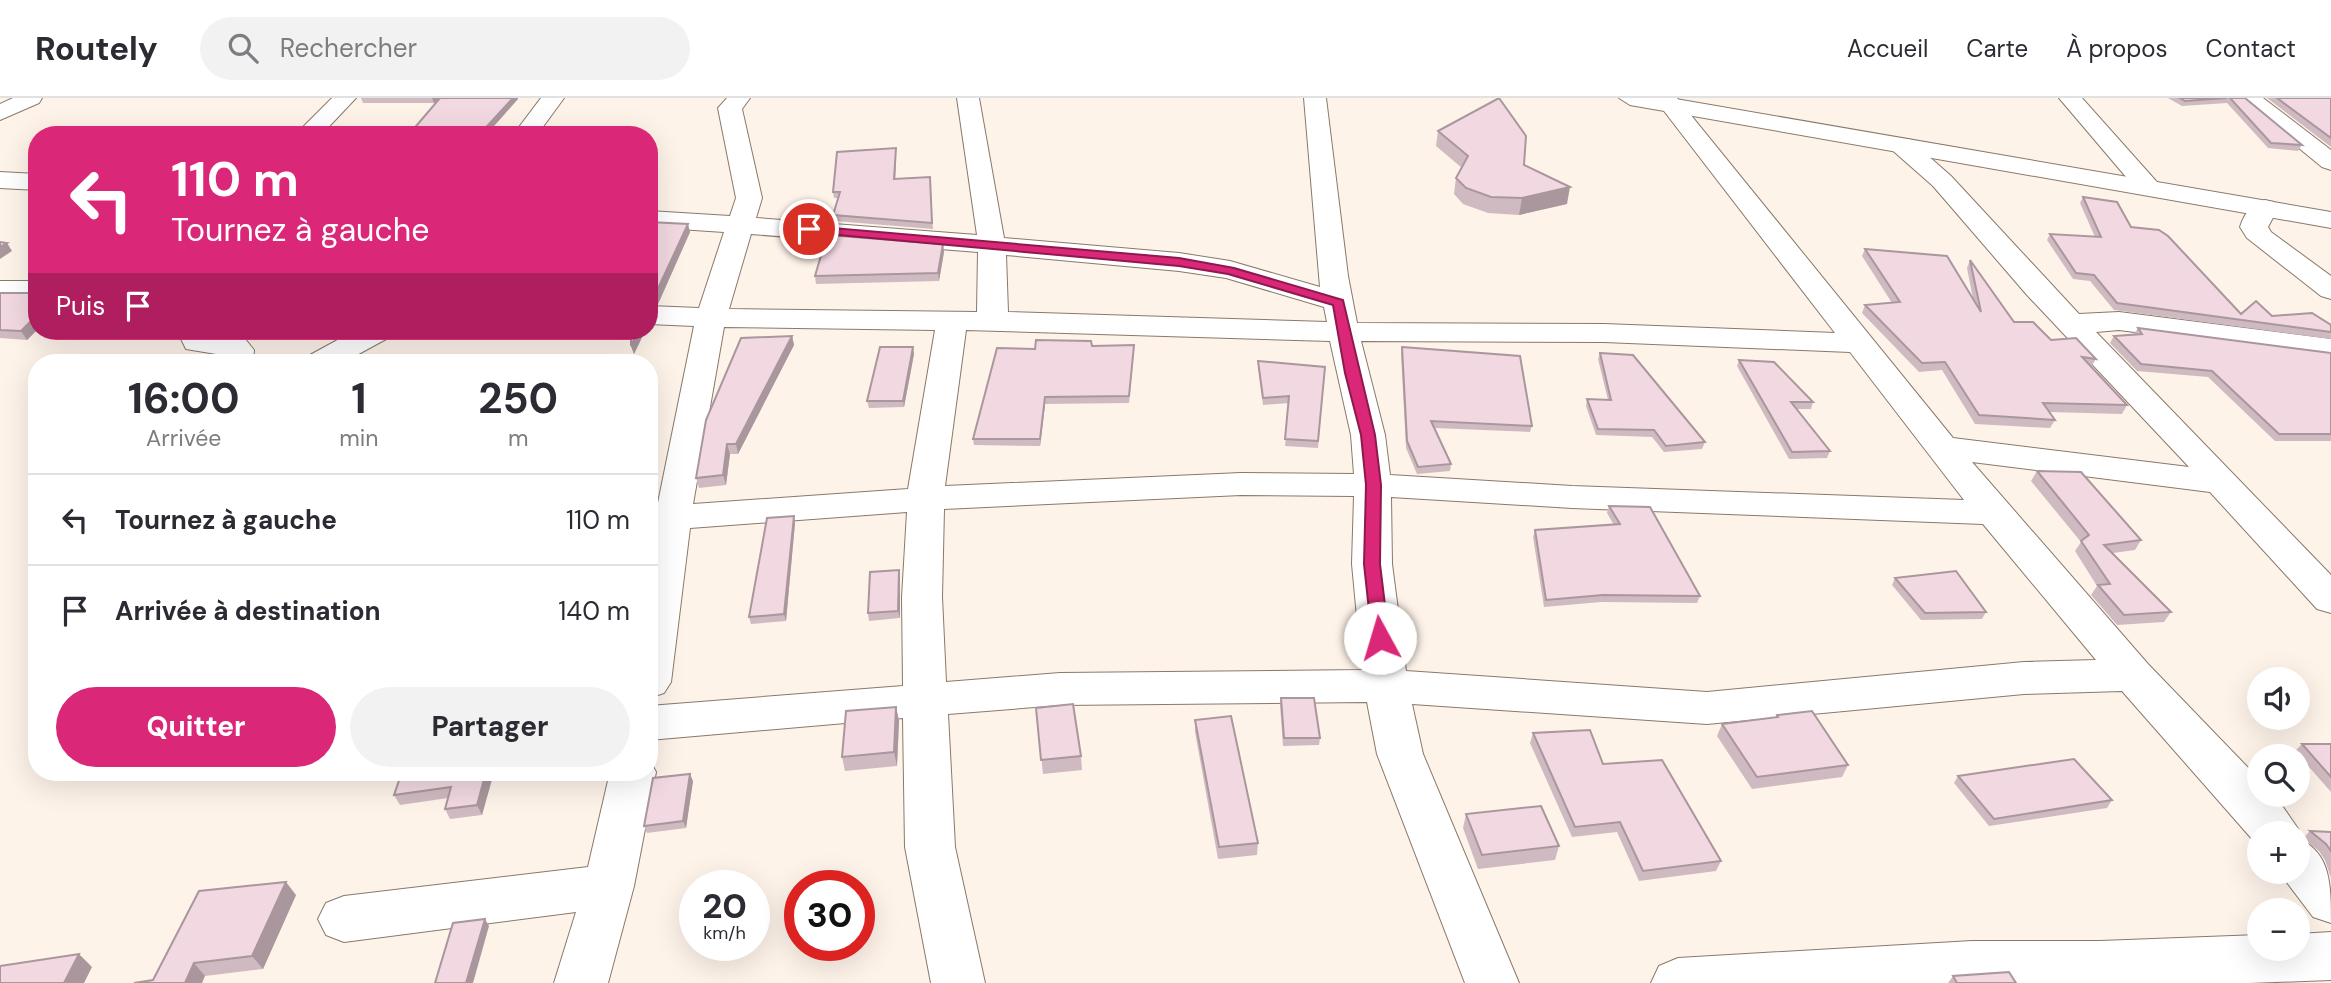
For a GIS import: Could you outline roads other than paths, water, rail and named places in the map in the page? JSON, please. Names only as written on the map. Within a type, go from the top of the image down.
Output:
[{"type":"street","points":[[0,113],[31,98]]},
{"type":"street","points":[[316,126],[345,98]]},
{"type":"street","points":[[532,126],[553,98]]},
{"type":"street","points":[[658,590],[667,499],[711,316],[749,198],[733,134],[730,108],[739,98]]},
{"type":"street","points":[[958,983],[930,847],[922,597],[924,499],[972,321],[995,280],[989,208],[968,98]]},
{"type":"street","points":[[1315,98],[1342,317],[1352,373],[1368,435],[1373,485],[1372,564],[1386,687],[1400,754],[1492,983]]},
{"type":"street","points":[[1630,98],[1668,102],[2331,220]]},
{"type":"street","points":[[2070,98],[2147,186]]},
{"type":"street","points":[[2249,98],[2331,162]]},
{"type":"street","points":[[1668,102],[1994,513],[2133,675],[2267,821]]},
{"type":"street","points":[[2290,128],[2331,138]]},
{"type":"street","points":[[1900,144],[1942,181],[2070,324],[2331,600]]},
{"type":"street","points":[[0,180],[28,182]]},
{"type":"street","points":[[2265,208],[2256,219],[2254,227],[2261,238],[2331,290]]},
{"type":"street","points":[[658,219],[993,244],[1179,262],[1230,270],[1342,317]]},
{"type":"street","points":[[0,290],[28,290]]},
{"type":"street","points":[[658,315],[827,321],[1342,317],[1604,333],[1859,343]]},
{"type":"street","points":[[2070,324],[2119,321],[2331,348]]},
{"type":"street","points":[[196,340],[235,347],[238,354]]},
{"type":"street","points":[[335,354],[361,340]]},
{"type":"street","points":[[1941,447],[2221,482]]},
{"type":"street","points":[[667,499],[924,499],[1158,486],[1373,485],[1560,496],[1994,513]]},
{"type":"street","points":[[658,722],[1060,689],[1328,684],[1493,691],[1707,708],[2024,678],[2133,675]]},
{"type":"street","points":[[582,983],[609,886],[631,781]]},
{"type":"street","points":[[2310,874],[2331,901]]},
{"type":"street","points":[[344,919],[609,886]]},
{"type":"street","points":[[1678,983],[1972,965],[2100,965],[2331,956]]}]
